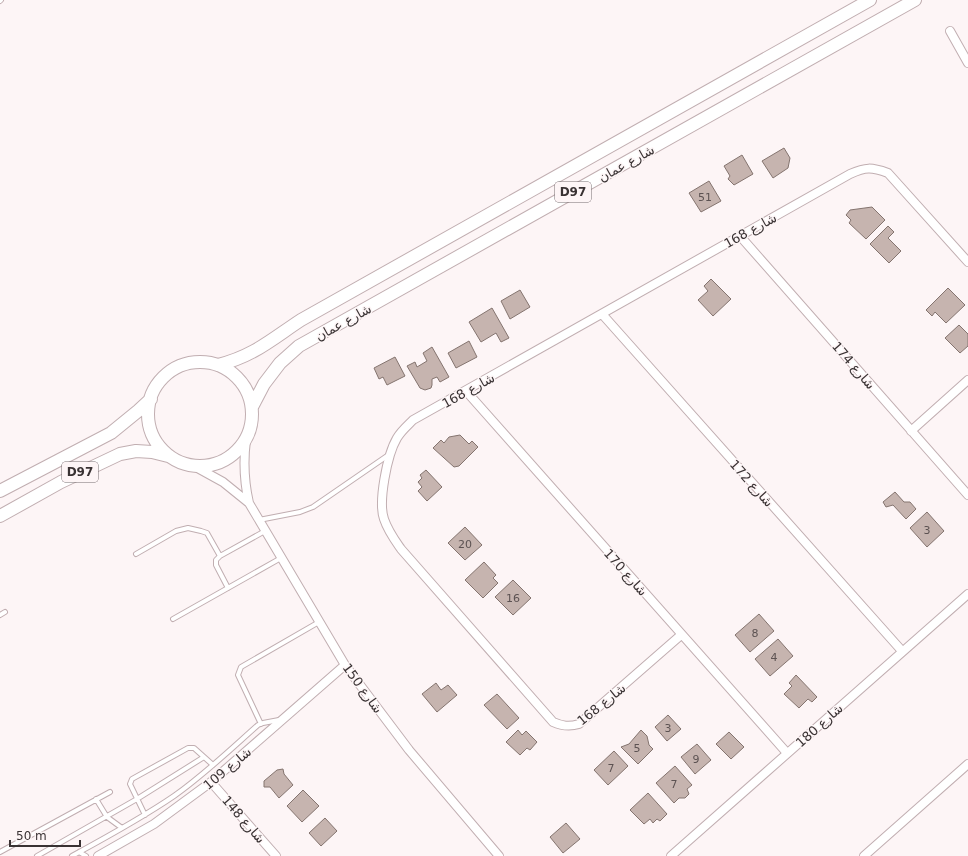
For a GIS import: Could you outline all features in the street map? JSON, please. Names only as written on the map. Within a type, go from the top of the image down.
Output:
[{"type":"main road","name":"شارع عمان","points":[[218,365],[234,361],[256,351],[301,320],[870,0]]},
{"type":"main road","name":"شارع عمان","points":[[252,407],[264,384],[280,363],[299,346],[915,0]]},
{"type":"main road","points":[[205,362],[218,365],[231,372],[241,381],[248,393],[252,407],[252,424],[246,440],[236,452],[224,461],[209,466],[194,466],[180,463],[168,456],[157,444],[150,430],[148,414],[150,399],[157,386],[166,375],[177,367],[191,363],[205,362]]},
{"type":"main road","name":"D97","points":[[0,491],[110,433],[134,415],[150,399]]},
{"type":"main road","name":"D97","points":[[0,516],[61,482],[104,460],[120,454],[141,451],[168,456]]},
{"type":"street","points":[[950,31],[968,63]]},
{"type":"street","name":"شارع 168","points":[[682,635],[579,724],[561,726],[553,722],[401,548],[391,534],[384,518],[382,501],[384,483],[391,453],[396,440],[403,429],[413,420],[862,168],[876,168],[888,173],[968,262]]},
{"type":"street","name":"شارع 174","points":[[740,236],[968,495]]},
{"type":"street","name":"شارع 172","points":[[602,314],[902,651]]},
{"type":"street","points":[[911,431],[968,380]]},
{"type":"street","name":"شارع 170","points":[[466,391],[787,753]]},
{"type":"street","name":"شارع 150","points":[[246,440],[244,472],[250,503],[258,520],[346,665],[409,750],[499,856]]},
{"type":"street","name":"شارع 150","points":[[194,466],[223,482],[250,503]]},
{"type":"street","name":"شارع 180","points":[[671,856],[968,594]]},
{"type":"street","name":"شارع 109","points":[[98,856],[154,824],[211,782],[346,665]]},
{"type":"street","points":[[864,856],[968,764]]},
{"type":"street","name":"شارع 148","points":[[211,782],[276,856]]},
{"type":"lane","points":[[258,520],[300,512],[313,507],[391,453]]},
{"type":"lane","points":[[136,554],[176,531],[188,528],[207,534],[220,556]]},
{"type":"lane","points":[[228,588],[216,565],[216,560],[220,556],[265,531]]},
{"type":"lane","points":[[173,619],[281,558]]},
{"type":"lane","points":[[0,615],[5,612]]},
{"type":"lane","points":[[261,724],[238,675],[241,666],[320,622]]},
{"type":"lane","points":[[72,856],[145,815],[174,796],[261,724],[284,719]]},
{"type":"lane","points":[[145,815],[130,784],[132,779],[188,748],[194,748],[213,765]]},
{"type":"lane","points":[[37,856],[107,817],[204,757]]},
{"type":"lane","points":[[0,852],[110,792]]},
{"type":"lane","points":[[96,799],[107,817],[122,828]]},
{"type":"lane","points":[[79,852],[86,856]]},
{"type":"building","points":[[784,148],[790,158],[788,168],[773,178],[762,161]]},
{"type":"building","points":[[742,155],[753,174],[734,185],[728,179],[730,176],[724,166]]},
{"type":"building","points":[[709,181],[721,201],[701,212],[689,193]]},
{"type":"building","points":[[872,207],[885,220],[866,239],[849,223],[851,220],[846,215],[850,210]]},
{"type":"building","points":[[888,226],[894,232],[888,238],[901,251],[889,263],[870,244]]},
{"type":"building","points":[[711,279],[731,299],[713,316],[698,300],[708,291],[704,286]]},
{"type":"building","points":[[948,288],[965,305],[946,323],[935,312],[932,316],[926,310]]},
{"type":"building","points":[[520,290],[530,307],[510,319],[501,301]]},
{"type":"building","points":[[492,308],[509,338],[501,342],[496,333],[481,342],[469,322]]},
{"type":"building","points":[[959,325],[968,334],[968,346],[960,353],[945,338]]},
{"type":"building","points":[[469,341],[477,357],[456,368],[448,353]]},
{"type":"building","points":[[432,347],[449,377],[440,382],[437,377],[432,379],[431,388],[425,390],[420,388],[407,366],[415,362],[417,367],[427,361],[423,353]]},
{"type":"building","points":[[395,357],[405,376],[387,385],[383,377],[379,379],[374,368]]},
{"type":"building","points":[[460,435],[469,444],[472,441],[478,447],[459,466],[454,467],[433,448],[441,440],[444,443],[449,437]]},
{"type":"building","points":[[426,470],[442,487],[427,501],[418,491],[422,487],[418,482],[422,478],[420,475]]},
{"type":"building","points":[[895,492],[904,502],[910,502],[916,509],[906,519],[893,505],[886,507],[883,502]]},
{"type":"building","points":[[927,512],[944,531],[927,547],[910,528]]},
{"type":"building","points":[[465,527],[482,545],[465,560],[448,543]]},
{"type":"building","points":[[484,562],[496,575],[493,578],[498,583],[483,598],[465,580]]},
{"type":"building","points":[[513,580],[531,598],[513,615],[495,597]]},
{"type":"building","points":[[759,614],[774,631],[750,652],[735,635]]},
{"type":"building","points":[[778,639],[793,656],[770,676],[755,659]]},
{"type":"building","points":[[796,675],[817,697],[812,702],[808,699],[799,708],[784,694],[792,686],[789,683]]},
{"type":"building","points":[[436,683],[441,690],[448,685],[457,695],[437,712],[422,694]]},
{"type":"building","points":[[497,694],[519,718],[507,729],[484,705]]},
{"type":"building","points":[[668,715],[681,729],[667,741],[655,727]]},
{"type":"building","points":[[518,730],[522,735],[526,731],[537,742],[530,750],[527,748],[520,755],[506,742]]},
{"type":"building","points":[[641,730],[647,736],[649,745],[653,749],[638,764],[621,747],[629,744]]},
{"type":"building","points":[[729,732],[744,747],[731,759],[716,744]]},
{"type":"building","points":[[697,744],[711,760],[695,774],[681,757]]},
{"type":"building","points":[[614,751],[628,766],[608,785],[594,770]]},
{"type":"building","points":[[675,766],[692,785],[687,789],[689,794],[685,798],[679,798],[674,803],[656,783]]},
{"type":"building","points":[[283,769],[284,774],[293,785],[279,798],[270,787],[264,787],[264,781],[277,770]]},
{"type":"building","points":[[303,790],[319,806],[302,822],[287,806]]},
{"type":"building","points":[[648,793],[667,814],[660,821],[657,819],[653,823],[650,819],[644,824],[630,810]]},
{"type":"building","points":[[325,818],[337,831],[321,846],[309,833]]},
{"type":"building","points":[[566,823],[580,839],[563,853],[550,837]]}]
